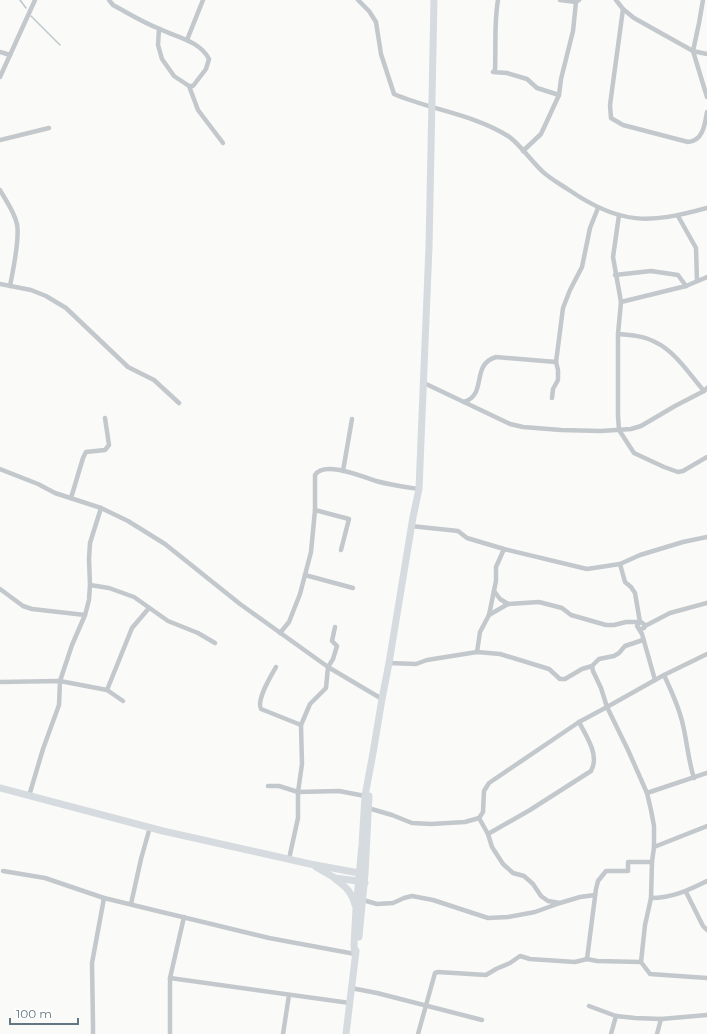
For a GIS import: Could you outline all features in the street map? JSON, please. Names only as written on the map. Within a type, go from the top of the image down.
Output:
[{"type":"main road","points":[[355,954],[358,946],[363,900],[362,845],[364,796],[390,663],[411,526],[419,489],[433,106],[434,0]]},
{"type":"main road","points":[[346,1034],[355,954],[356,909],[368,838],[369,774]]},
{"type":"main road","points":[[0,788],[150,827],[310,864],[346,870],[362,878]]},
{"type":"main road","points":[[346,870],[358,859],[362,845]]},
{"type":"main road","points":[[310,864],[335,878],[346,887],[352,895],[356,909]]},
{"type":"main road","points":[[335,878],[362,878]]},
{"type":"street","points":[[0,77],[35,0]]},
{"type":"street","points":[[109,0],[113,5],[159,29],[188,40],[206,52],[209,59],[206,69],[193,86],[189,86]]},
{"type":"street","points":[[188,40],[203,0]]},
{"type":"street","points":[[358,0],[369,11],[376,22],[381,54],[394,94],[486,125],[509,136],[543,172],[598,208],[637,220],[678,216],[707,208]]},
{"type":"street","points":[[498,0],[496,13],[495,70],[493,72],[507,73],[527,80],[538,88],[559,95]]},
{"type":"street","points":[[523,151],[542,134],[559,95],[561,79],[573,31],[577,1],[560,0]]},
{"type":"street","points":[[616,0],[622,9],[634,18],[693,51],[707,54]]},
{"type":"street","points":[[703,0],[693,51],[707,97]]},
{"type":"street","points":[[622,9],[610,104],[611,118],[623,125],[692,142],[701,136],[707,112]]},
{"type":"street","points":[[159,29],[158,45],[162,58],[174,76],[189,86],[198,110],[223,143]]},
{"type":"street","points":[[0,52],[10,55]]},
{"type":"street","points":[[0,140],[49,128]]},
{"type":"street","points":[[0,190],[10,206],[17,225],[16,250],[10,286]]},
{"type":"street","points":[[552,398],[553,389],[558,380],[556,362],[563,308],[570,290],[582,267],[590,228],[598,208]]},
{"type":"street","points":[[619,215],[613,256],[615,275],[621,302],[618,334],[619,430],[634,453],[678,472],[684,471],[707,457]]},
{"type":"street","points":[[678,216],[696,248],[697,281]]},
{"type":"street","points":[[615,275],[650,271],[659,272],[678,275],[686,286]]},
{"type":"street","points":[[621,302],[686,286],[707,277]]},
{"type":"street","points":[[0,284],[31,290],[66,308],[128,367],[154,380],[179,403]]},
{"type":"street","points":[[424,383],[510,424],[523,427],[561,430],[631,429],[641,426],[705,389],[674,356],[656,342],[636,336],[618,334]]},
{"type":"street","points":[[464,402],[470,400],[476,393],[483,366],[489,359],[496,357],[556,362]]},
{"type":"street","points":[[71,498],[86,452],[93,450],[105,450],[109,445],[105,418]]},
{"type":"street","points":[[344,471],[352,419]]},
{"type":"street","points":[[0,469],[38,484],[55,493],[101,508],[128,521],[165,544],[240,604],[328,667],[382,699]]},
{"type":"street","points":[[280,633],[289,622],[300,594],[314,540],[315,475],[322,469],[344,471],[377,481],[419,489]]},
{"type":"street","points":[[29,796],[42,749],[59,705],[60,681],[72,645],[85,615],[89,600],[90,543],[101,508]]},
{"type":"street","points":[[315,510],[349,519],[341,550]]},
{"type":"street","points":[[411,526],[458,531],[468,538],[504,549],[586,569],[620,564],[647,553],[683,542],[707,537]]},
{"type":"street","points":[[477,652],[480,632],[489,616],[496,581],[496,568],[504,549]]},
{"type":"street","points":[[620,564],[625,582],[631,587],[635,594],[643,640],[655,680]]},
{"type":"street","points":[[304,575],[353,588]]},
{"type":"street","points":[[90,586],[109,588],[134,598],[168,622],[198,633],[215,643]]},
{"type":"street","points":[[0,589],[23,606],[32,609],[85,615]]},
{"type":"street","points":[[494,591],[500,599],[508,604]]},
{"type":"street","points":[[489,616],[508,604],[539,602],[562,608],[571,615],[606,625],[626,622],[641,625],[656,621],[670,613],[707,603]]},
{"type":"street","points":[[107,690],[132,628],[149,608]]},
{"type":"street","points":[[289,859],[298,818],[298,792],[302,764],[301,725],[310,704],[326,688],[328,667],[333,660],[337,646],[332,641],[335,627]]},
{"type":"street","points":[[390,663],[416,664],[428,660],[477,652],[500,654],[540,665],[549,669],[560,679],[565,679],[582,669],[592,666],[599,659],[614,656],[625,646],[643,640]]},
{"type":"street","points":[[368,808],[412,823],[458,823],[479,818],[483,812],[484,791],[489,783],[579,722],[664,675],[707,655]]},
{"type":"street","points":[[592,666],[607,707],[647,793],[654,826],[651,898],[645,925],[641,962],[650,974],[707,978]]},
{"type":"street","points":[[276,667],[260,700],[260,707],[261,709],[301,725]]},
{"type":"street","points":[[664,675],[675,700],[682,722],[690,766],[694,778]]},
{"type":"street","points":[[0,682],[60,681],[107,690],[123,701]]},
{"type":"street","points":[[488,834],[530,810],[591,771],[594,766],[593,753],[579,722]]},
{"type":"street","points":[[647,793],[707,773]]},
{"type":"street","points":[[268,786],[279,786],[298,792],[339,792],[364,796]]},
{"type":"street","points":[[479,818],[488,834],[492,848],[503,864],[513,872],[524,876],[533,884],[541,896],[548,901],[560,903]]},
{"type":"street","points":[[654,847],[707,826]]},
{"type":"street","points":[[131,904],[150,827]]},
{"type":"street","points":[[587,959],[598,881],[606,871],[628,871],[628,862],[652,862]]},
{"type":"street","points":[[3,871],[45,878],[104,898],[269,938],[355,954]]},
{"type":"street","points":[[651,898],[665,897],[686,892],[707,881]]},
{"type":"street","points":[[686,892],[703,926],[707,930]]},
{"type":"street","points":[[363,900],[377,904],[393,903],[412,896],[433,900],[488,918],[508,917],[535,912],[580,897],[595,895]]},
{"type":"street","points":[[93,1034],[92,963],[104,898]]},
{"type":"street","points":[[170,1034],[170,978],[184,917]]},
{"type":"street","points":[[418,1034],[424,1006],[433,977],[435,973],[438,972],[486,975],[520,956],[530,959],[575,962],[587,959],[597,961],[641,962]]},
{"type":"street","points":[[170,978],[350,1003]]},
{"type":"street","points":[[351,988],[377,993],[482,1020]]},
{"type":"street","points":[[283,1034],[289,995]]},
{"type":"street","points":[[588,1006],[616,1016],[661,1019],[707,1015]]},
{"type":"street","points":[[610,1034],[616,1016]]},
{"type":"street","points":[[657,1034],[661,1019]]},
{"type":"waterway","points":[[20,0],[26,8]]},
{"type":"waterway","points":[[31,16],[60,45]]}]
